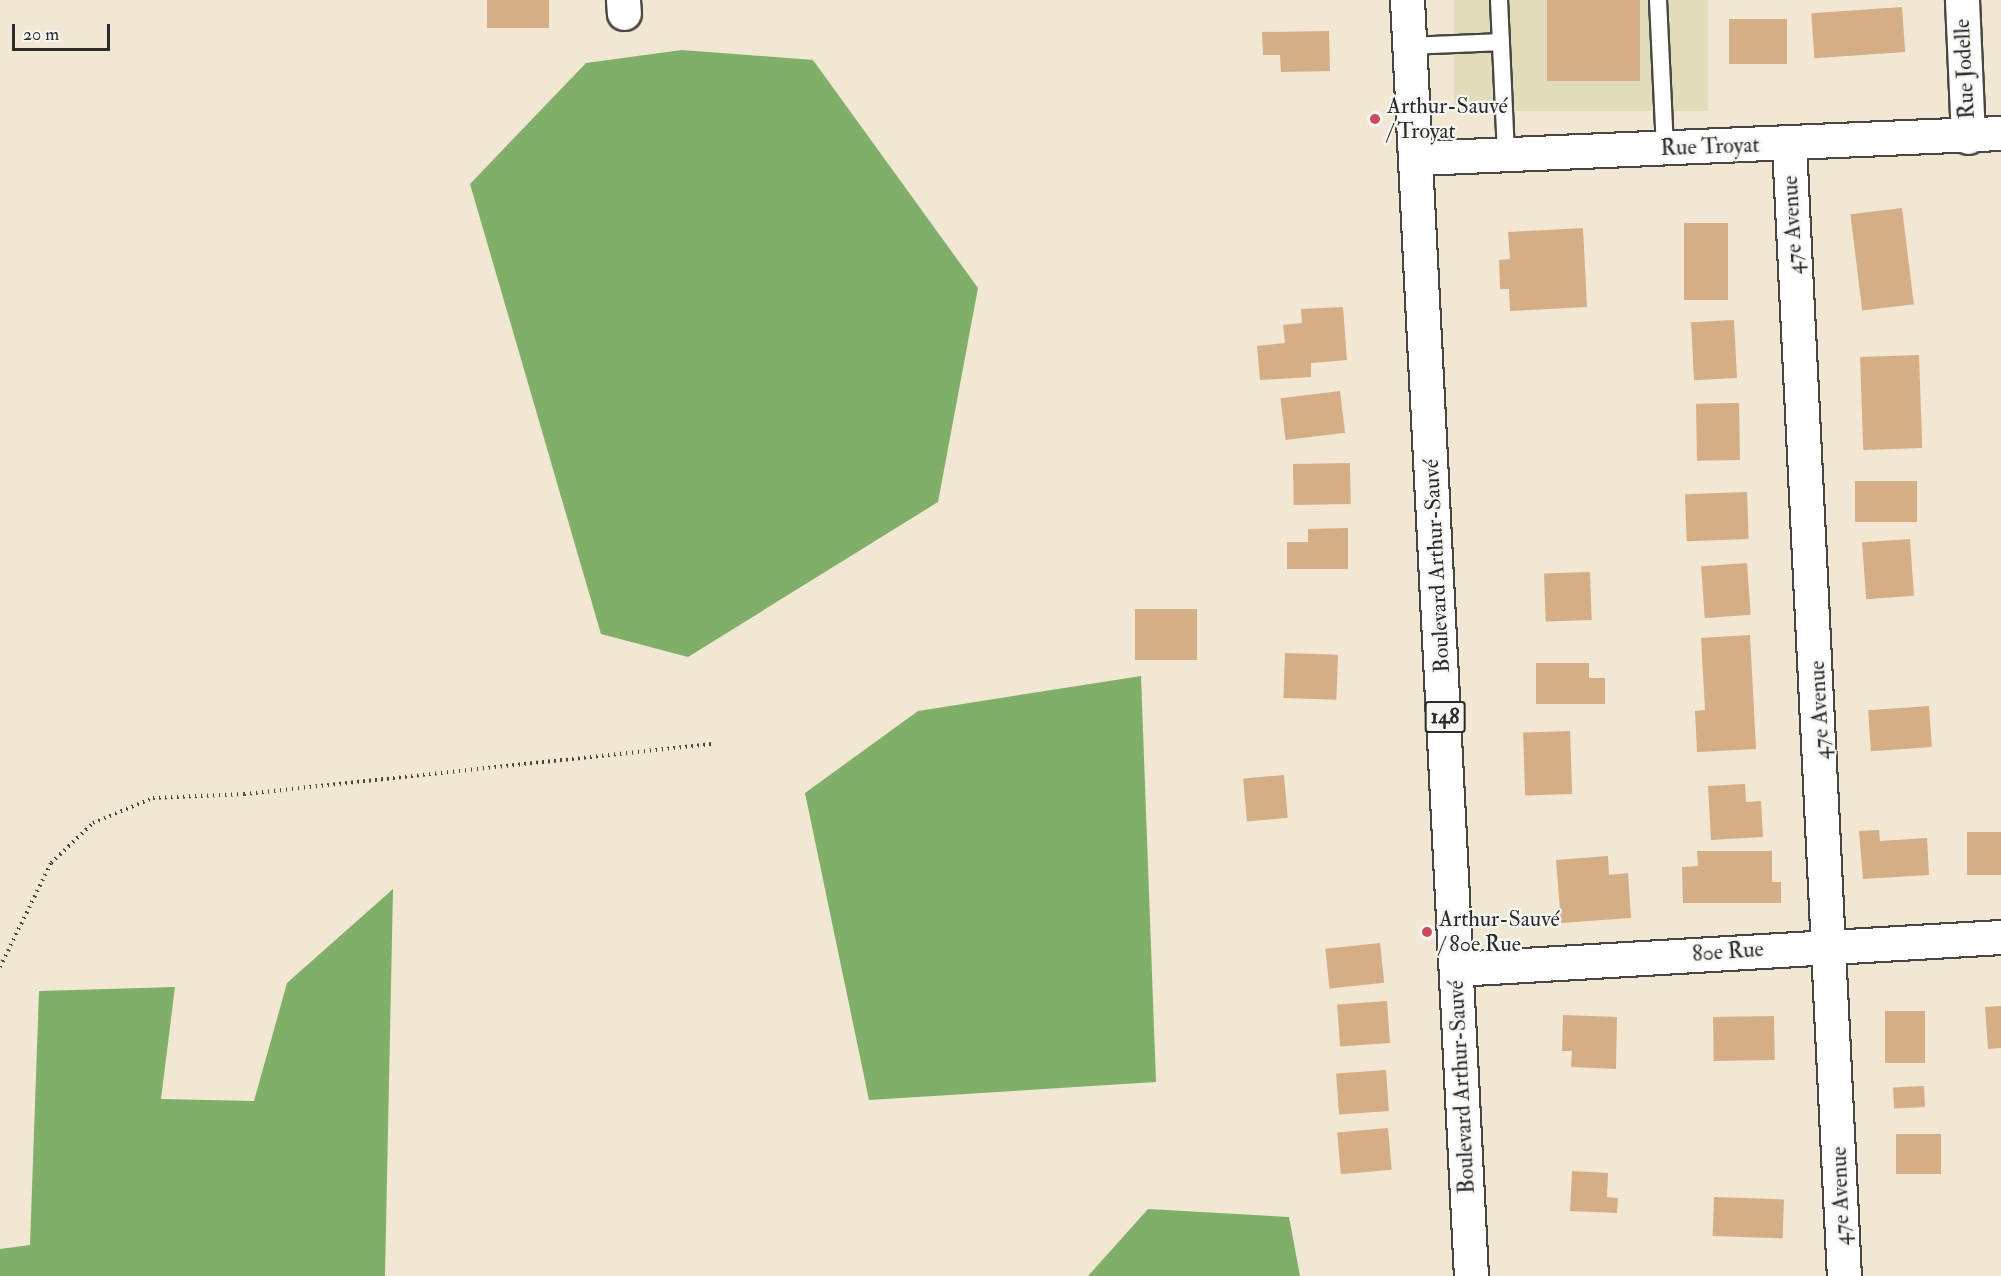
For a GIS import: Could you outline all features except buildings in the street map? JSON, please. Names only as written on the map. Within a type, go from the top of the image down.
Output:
[{"type":"street","name":"Boulevard Arthur-Sauvé","points":[[1407,0],[1418,158],[1471,1276]]},
{"type":"street","name":"Rue Jodelle","points":[[1962,0],[1968,137]]},
{"type":"street","name":"Rue Troyat","points":[[1418,158],[1789,145],[1968,137],[2001,133]]},
{"type":"street","name":"47e Avenue","points":[[1789,145],[1832,946],[1844,1276]]},
{"type":"street","name":"80e Rue","points":[[1456,969],[2001,937]]},
{"type":"lane","points":[[1499,0],[1506,154]]},
{"type":"lane","points":[[1658,0],[1665,148]]},
{"type":"lane","points":[[1410,46],[1501,42]]},
{"type":"path","points":[[0,967],[51,863],[93,823],[153,798],[244,794],[714,744]]},
{"type":"shaded area","points":[[1454,0],[1708,0],[1708,111],[1454,111]]},
{"type":"green space","points":[[682,50],[813,60],[978,288],[938,502],[688,657],[601,634],[470,184],[586,63]]},
{"type":"green space","points":[[1141,676],[1156,1082],[869,1100],[805,793],[918,711]]},
{"type":"green space","points":[[393,889],[385,1276],[0,1276],[0,1249],[30,1245],[39,991],[175,987],[161,1099],[254,1101],[287,983]]},
{"type":"green space","points":[[1148,1209],[1289,1217],[1300,1276],[1088,1276]]},
{"type":"place","name":"Arthur-Sauvé / Troyat","points":[[1375,119]]},
{"type":"place","name":"Arthur-Sauvé / 80e Rue","points":[[1427,932]]}]
